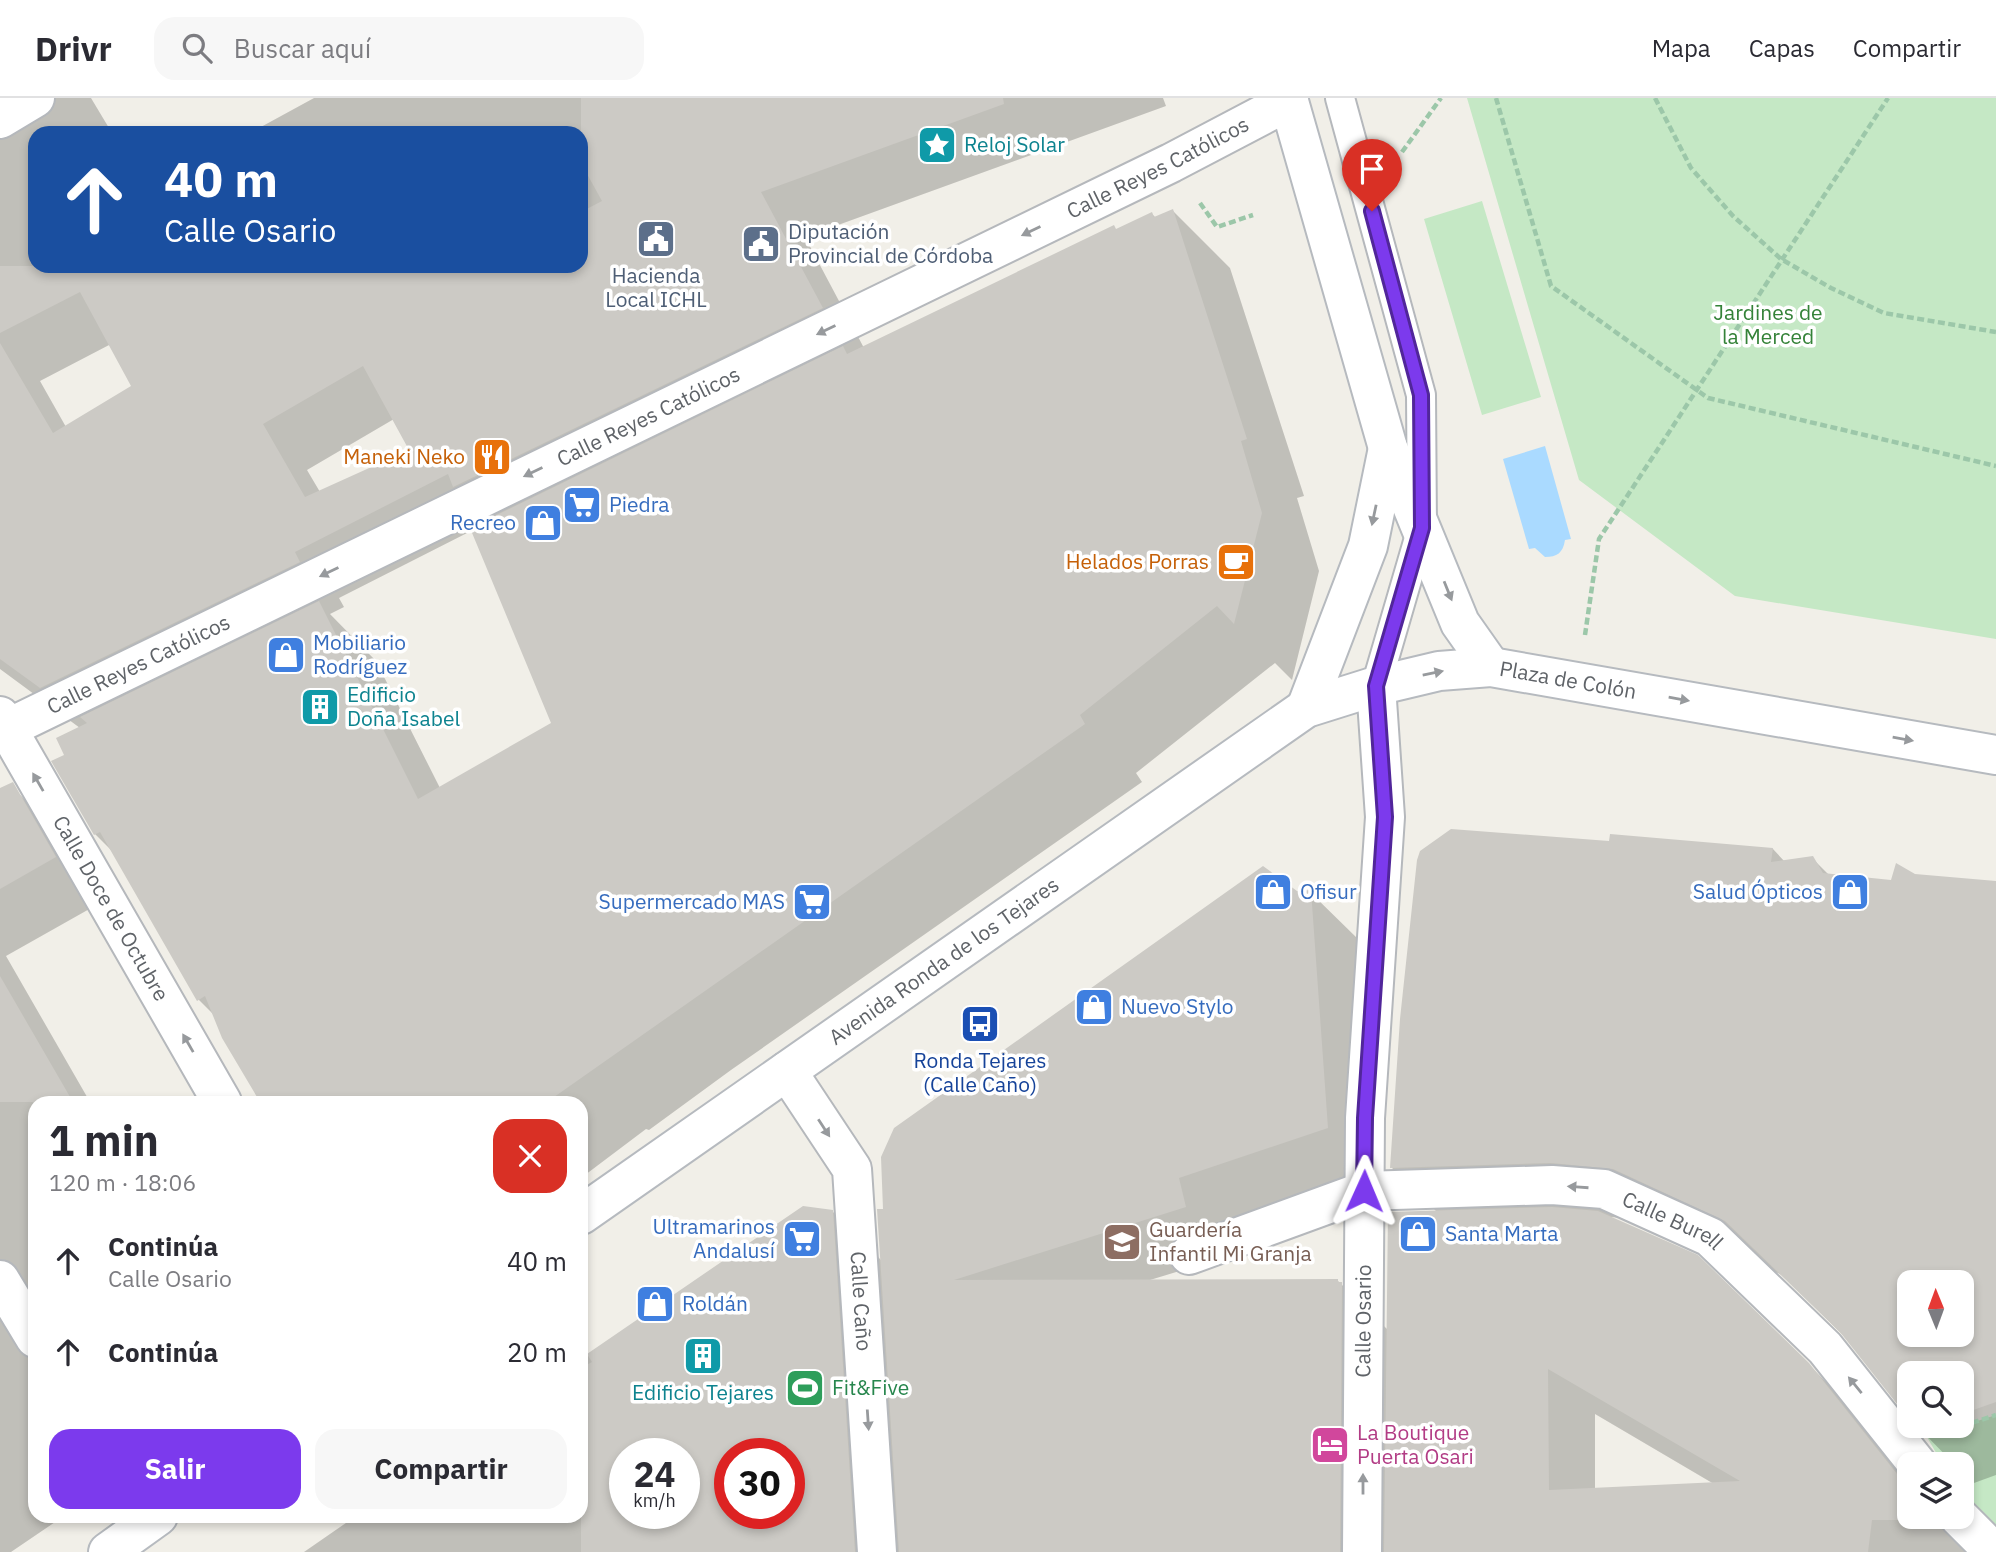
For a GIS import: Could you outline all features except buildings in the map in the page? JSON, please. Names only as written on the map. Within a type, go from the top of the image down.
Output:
[{"type":"street","points":[[0,119],[35,98]]},
{"type":"street","name":"Plaza de Colón","points":[[1288,100],[1388,448],[1460,623],[1491,667],[1996,755]]},
{"type":"street","name":"Calle Reyes Católicos","points":[[2,725],[1171,163],[1288,100]]},
{"type":"street","points":[[1306,708],[1368,545],[1388,448]]},
{"type":"street","name":"Avenida Ronda de los Tejares","points":[[588,1210],[1306,708],[1376,686],[1439,671],[1491,667]]},
{"type":"street","name":"Calle Osario","points":[[1362,1552],[1365,1118],[1385,817],[1376,686]]},
{"type":"street","name":"Calle Doce de Octubre","points":[[2,725],[218,1096]]},
{"type":"street","name":"Calle Caño","points":[[787,1071],[852,1169],[877,1552]]},
{"type":"street","name":"Calle Burell","points":[[1364,1191],[1552,1185],[1604,1189],[1710,1237],[1825,1348],[1908,1452]]},
{"type":"street","points":[[1189,1255],[1364,1191]]},
{"type":"street","points":[[0,1280],[28,1326]]},
{"type":"street","points":[[108,1552],[143,1523]]},
{"type":"street","points":[[1971,1529],[1996,1550]]},
{"type":"lane","points":[[1340,98],[1421,395],[1422,528],[1376,686]]},
{"type":"path","points":[[1395,160],[1441,98]]},
{"type":"path","points":[[1496,98],[1551,286],[1708,398],[1996,466]]},
{"type":"path","points":[[1654,98],[1691,168],[1733,216],[1781,259],[1831,288],[1884,313],[1996,332]]},
{"type":"path","points":[[1578,681],[1599,539],[1888,98]]},
{"type":"path","points":[[1974,1422],[1996,1415]]},
{"type":"green space","name":"Jardines de la Merced","points":[[1467,98],[1996,98],[1996,639],[1735,596],[1579,480]]},
{"type":"green space","points":[[1482,201],[1541,397],[1482,415],[1424,219]]},
{"type":"green space","points":[[1996,1415],[1996,1533],[1974,1514],[1974,1452],[1936,1452],[1928,1438],[1974,1438],[1974,1422]]},
{"type":"water","points":[[1545,446],[1571,539],[1565,540],[1559,553],[1545,557],[1535,548],[1529,549],[1503,459]]},
{"type":"place","name":"Reloj Solar","points":[[937,145]]},
{"type":"place","name":"Hacienda Local ICHL","points":[[656,239]]},
{"type":"place","name":"Diputación Provincial de Córdoba","points":[[761,244]]},
{"type":"place","name":"Maneki Neko","points":[[492,457]]},
{"type":"place","name":"Piedra","points":[[582,505]]},
{"type":"place","name":"Recreo","points":[[543,523]]},
{"type":"place","name":"Helados Porras","points":[[1236,562]]},
{"type":"place","name":"Mobiliario Rodríguez","points":[[286,655]]},
{"type":"place","name":"Edificio Doña Isabel","points":[[320,707]]},
{"type":"place","name":"Ofisur","points":[[1273,892]]},
{"type":"place","name":"Salud Ópticos","points":[[1850,892]]},
{"type":"place","name":"Supermercado MAS","points":[[812,902]]},
{"type":"place","name":"Nuevo Stylo","points":[[1094,1007]]},
{"type":"place","name":"Ronda Tejares (Calle Caño)","points":[[980,1024]]},
{"type":"place","name":"Santa Marta","points":[[1418,1234]]},
{"type":"place","name":"Ultramarinos Andalusí","points":[[802,1239]]},
{"type":"place","name":"Guardería Infantil Mi Granja","points":[[1122,1242]]},
{"type":"place","name":"Roldán","points":[[655,1304]]},
{"type":"place","name":"Edificio Tejares","points":[[703,1356]]},
{"type":"place","name":"Fit&Five","points":[[805,1388]]},
{"type":"place","name":"La Boutique Puerta Osari","points":[[1330,1445]]},
{"type":"route","points":[[1364,1191],[1365,1118],[1385,817],[1376,686],[1422,528],[1421,395],[1372,211]]}]
